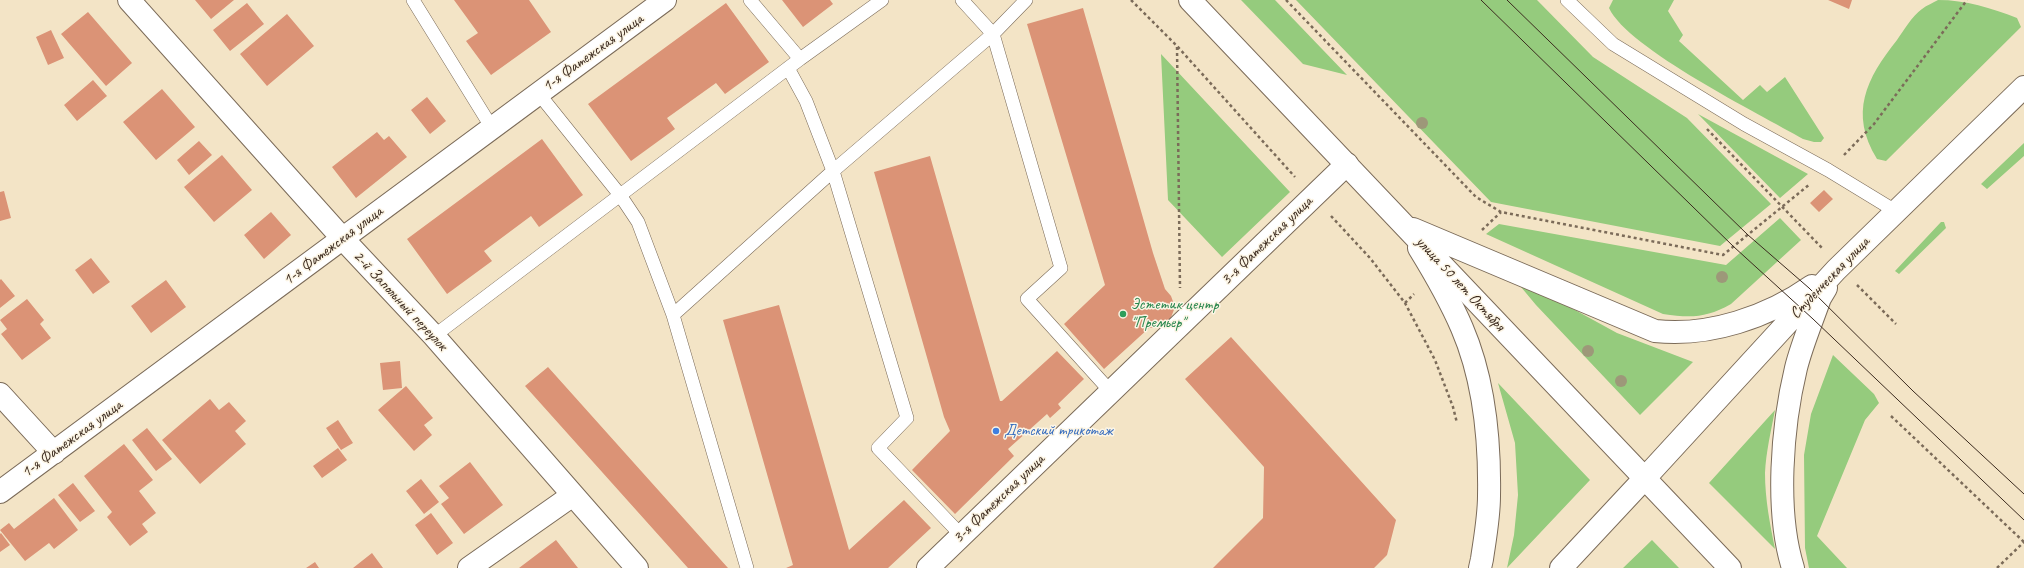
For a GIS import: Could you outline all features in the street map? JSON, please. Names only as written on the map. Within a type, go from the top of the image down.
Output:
[{"type":"main road","name":"2-й Запольный переулок","points":[[129,0],[343,239],[434,336],[637,568]]},
{"type":"main road","name":"1-я Фатежская улица","points":[[0,492],[665,0]]},
{"type":"main road","name":"улица 50 лет Октября","points":[[1190,0],[1730,568]]},
{"type":"main road","name":"Студенческая улица","points":[[1561,568],[1838,268],[2024,87]]},
{"type":"main road","name":"3-я Фатежская улица","points":[[928,568],[1347,164]]},
{"type":"main road","points":[[1406,226],[1622,318],[1656,331],[1675,333],[1723,327],[1758,315],[1809,288],[1838,268]]},
{"type":"main road","points":[[1406,226],[1439,280],[1463,330],[1479,384],[1488,438],[1489,497],[1480,568]]},
{"type":"main road","points":[[1793,568],[1784,529],[1782,481],[1785,432],[1796,367],[1820,298],[1838,268]]},
{"type":"main road","points":[[0,394],[54,453]]},
{"type":"main road","points":[[469,568],[573,495]]},
{"type":"lane","points":[[413,0],[492,128]]},
{"type":"lane","points":[[750,0],[800,59]]},
{"type":"lane","points":[[434,336],[800,59],[882,0]]},
{"type":"lane","points":[[962,0],[994,34],[1061,268],[1027,299],[1111,392]]},
{"type":"lane","points":[[673,315],[833,172],[994,34],[1026,0]]},
{"type":"lane","points":[[1567,0],[1613,44],[1744,124],[1828,170],[1897,212]]},
{"type":"lane","points":[[788,68],[806,101],[833,172],[907,418],[878,448],[962,536]]},
{"type":"lane","points":[[539,94],[620,196],[638,222],[673,315],[747,568]]},
{"type":"path","points":[[1131,0],[1177,46],[1370,258],[1405,303],[1435,360],[1453,407],[1458,428]]},
{"type":"path","points":[[1286,0],[1476,197],[1501,212],[1723,256],[1828,170],[1874,124],[1967,0]]},
{"type":"path","points":[[1177,46],[1180,325]]},
{"type":"path","points":[[1701,123],[1838,268],[1896,324]]},
{"type":"path","points":[[1891,416],[2024,542],[1997,568]]},
{"type":"green space","points":[[1241,0],[1275,0],[1347,75],[1303,64]]},
{"type":"green space","points":[[1296,0],[1537,0],[1593,57],[1687,118],[1771,204],[1720,246],[1491,202]]},
{"type":"green space","points":[[1613,0],[1674,0],[1668,11],[1683,35],[1679,41],[1743,100],[1760,85],[1767,92],[1785,77],[1824,138],[1821,142],[1803,139],[1697,80],[1667,61],[1641,42],[1621,24],[1609,8]]},
{"type":"green space","points":[[1938,0],[1958,1],[1998,11],[2017,18],[2021,27],[1886,161],[1877,159],[1869,142],[1864,126],[1863,111],[1865,97],[1870,83],[1886,54],[1912,19],[1918,12]]},
{"type":"green space","points":[[1161,54],[1290,192],[1222,257],[1168,200]]},
{"type":"green space","points":[[1698,114],[1808,174],[1780,198]]},
{"type":"green space","points":[[2024,143],[2024,156],[1987,189],[1981,184]]},
{"type":"green space","points":[[1780,218],[1801,240],[1731,304],[1714,312],[1698,316],[1663,314],[1486,234],[1499,224],[1726,265]]},
{"type":"green space","points":[[1941,222],[1944,222],[1946,228],[1899,274],[1895,271]]},
{"type":"green space","points":[[1511,275],[1617,333],[1693,362],[1640,415],[1536,305]]},
{"type":"green space","points":[[1833,355],[1874,394],[1879,403],[1865,420],[1817,536],[1847,568],[1809,568],[1805,548],[1804,455],[1811,414]]},
{"type":"green space","points":[[1498,383],[1590,480],[1507,568],[1514,535],[1518,495],[1515,443]]},
{"type":"green space","points":[[1775,410],[1768,449],[1765,483],[1775,549],[1709,483]]},
{"type":"green space","points":[[1652,540],[1679,568],[1623,568]]},
{"type":"building","points":[[195,0],[234,0],[211,19]]},
{"type":"building","points":[[454,0],[529,0],[551,32],[491,75],[466,41],[478,33]]},
{"type":"building","points":[[782,0],[830,0],[833,4],[803,27]]},
{"type":"building","points":[[1828,0],[1852,0],[1849,9]]},
{"type":"building","points":[[247,3],[264,24],[230,51],[213,30]]},
{"type":"building","points":[[726,3],[769,62],[725,94],[716,83],[667,118],[675,129],[631,161],[588,104]]},
{"type":"building","points":[[1083,8],[1153,253],[1165,289],[1171,296],[1175,307],[1170,320],[1158,327],[1149,328],[1104,369],[1064,324],[1105,285],[1027,24]]},
{"type":"building","points":[[88,12],[132,63],[106,86],[61,34]]},
{"type":"building","points":[[287,14],[314,46],[267,86],[240,54]]},
{"type":"building","points":[[51,30],[64,58],[48,65],[36,37]]},
{"type":"building","points":[[93,80],[107,96],[77,121],[64,105]]},
{"type":"building","points":[[162,89],[195,127],[156,160],[123,122]]},
{"type":"building","points":[[427,97],[446,121],[430,134],[411,110]]},
{"type":"building","points":[[377,132],[384,140],[389,136],[407,157],[356,198],[332,167]]},
{"type":"building","points":[[542,139],[583,195],[539,227],[531,216],[484,251],[492,261],[447,294],[407,239]]},
{"type":"building","points":[[199,141],[212,155],[189,175],[177,160]]},
{"type":"building","points":[[222,155],[252,190],[214,222],[184,187]]},
{"type":"building","points":[[930,156],[1000,401],[1002,401],[1057,351],[1084,379],[1058,404],[1061,408],[1050,418],[1047,414],[1008,449],[1014,456],[955,514],[912,470],[950,431],[944,417],[874,172]]},
{"type":"building","points":[[1824,190],[1833,199],[1819,212],[1810,203]]},
{"type":"building","points":[[4,191],[11,218],[0,221],[0,192]]},
{"type":"building","points":[[271,212],[291,235],[264,259],[244,235]]},
{"type":"building","points":[[91,258],[110,282],[93,294],[75,270]]},
{"type":"building","points":[[1,279],[15,296],[0,308],[0,280]]},
{"type":"building","points":[[166,280],[186,307],[151,333],[131,306]]},
{"type":"building","points":[[27,299],[44,320],[40,324],[51,338],[22,360],[1,334],[7,329],[0,320]]},
{"type":"building","points":[[779,305],[849,550],[904,500],[931,528],[888,568],[786,568],[793,565],[723,320]]},
{"type":"building","points":[[1231,337],[1396,520],[1387,555],[1374,568],[1213,568],[1263,518],[1264,467],[1185,379]]},
{"type":"building","points":[[400,361],[402,388],[383,390],[380,363]]},
{"type":"building","points":[[548,367],[728,568],[688,568],[525,386]]},
{"type":"building","points":[[406,386],[433,418],[424,425],[432,435],[414,451],[378,410]]},
{"type":"building","points":[[210,399],[219,410],[229,402],[246,421],[235,431],[246,444],[200,484],[162,440]]},
{"type":"building","points":[[338,420],[353,443],[341,450],[326,428]]},
{"type":"building","points":[[147,428],[172,459],[156,471],[132,440]]},
{"type":"building","points":[[124,444],[153,480],[139,491],[156,513],[142,524],[148,532],[130,546],[107,517],[112,512],[84,476]]},
{"type":"building","points":[[338,448],[347,460],[322,478],[313,466]]},
{"type":"building","points":[[470,462],[503,505],[464,534],[441,504],[449,498],[439,486]]},
{"type":"building","points":[[421,479],[439,502],[424,514],[406,491]]},
{"type":"building","points":[[73,483],[95,511],[80,522],[58,495]]},
{"type":"building","points":[[54,498],[78,530],[54,549],[49,543],[25,561],[0,530],[9,523],[14,529]]},
{"type":"building","points":[[431,513],[453,543],[437,555],[415,525]]},
{"type":"building","points":[[1,533],[10,545],[0,552],[0,534]]},
{"type":"building","points":[[556,540],[578,568],[519,568]]},
{"type":"building","points":[[372,553],[383,568],[353,568]]},
{"type":"building","points":[[315,562],[319,568],[306,568]]},
{"type":"tram line","points":[[1481,0],[1734,247],[1813,319],[2024,520]]},
{"type":"tram line","points":[[1507,0],[1748,235],[1809,288],[1913,391],[2024,494]]},
{"type":"place","name":"Эстетик центр \"Премьер\"","points":[[1123,314]]},
{"type":"place","name":"Детский трикотаж","points":[[996,431]]}]
